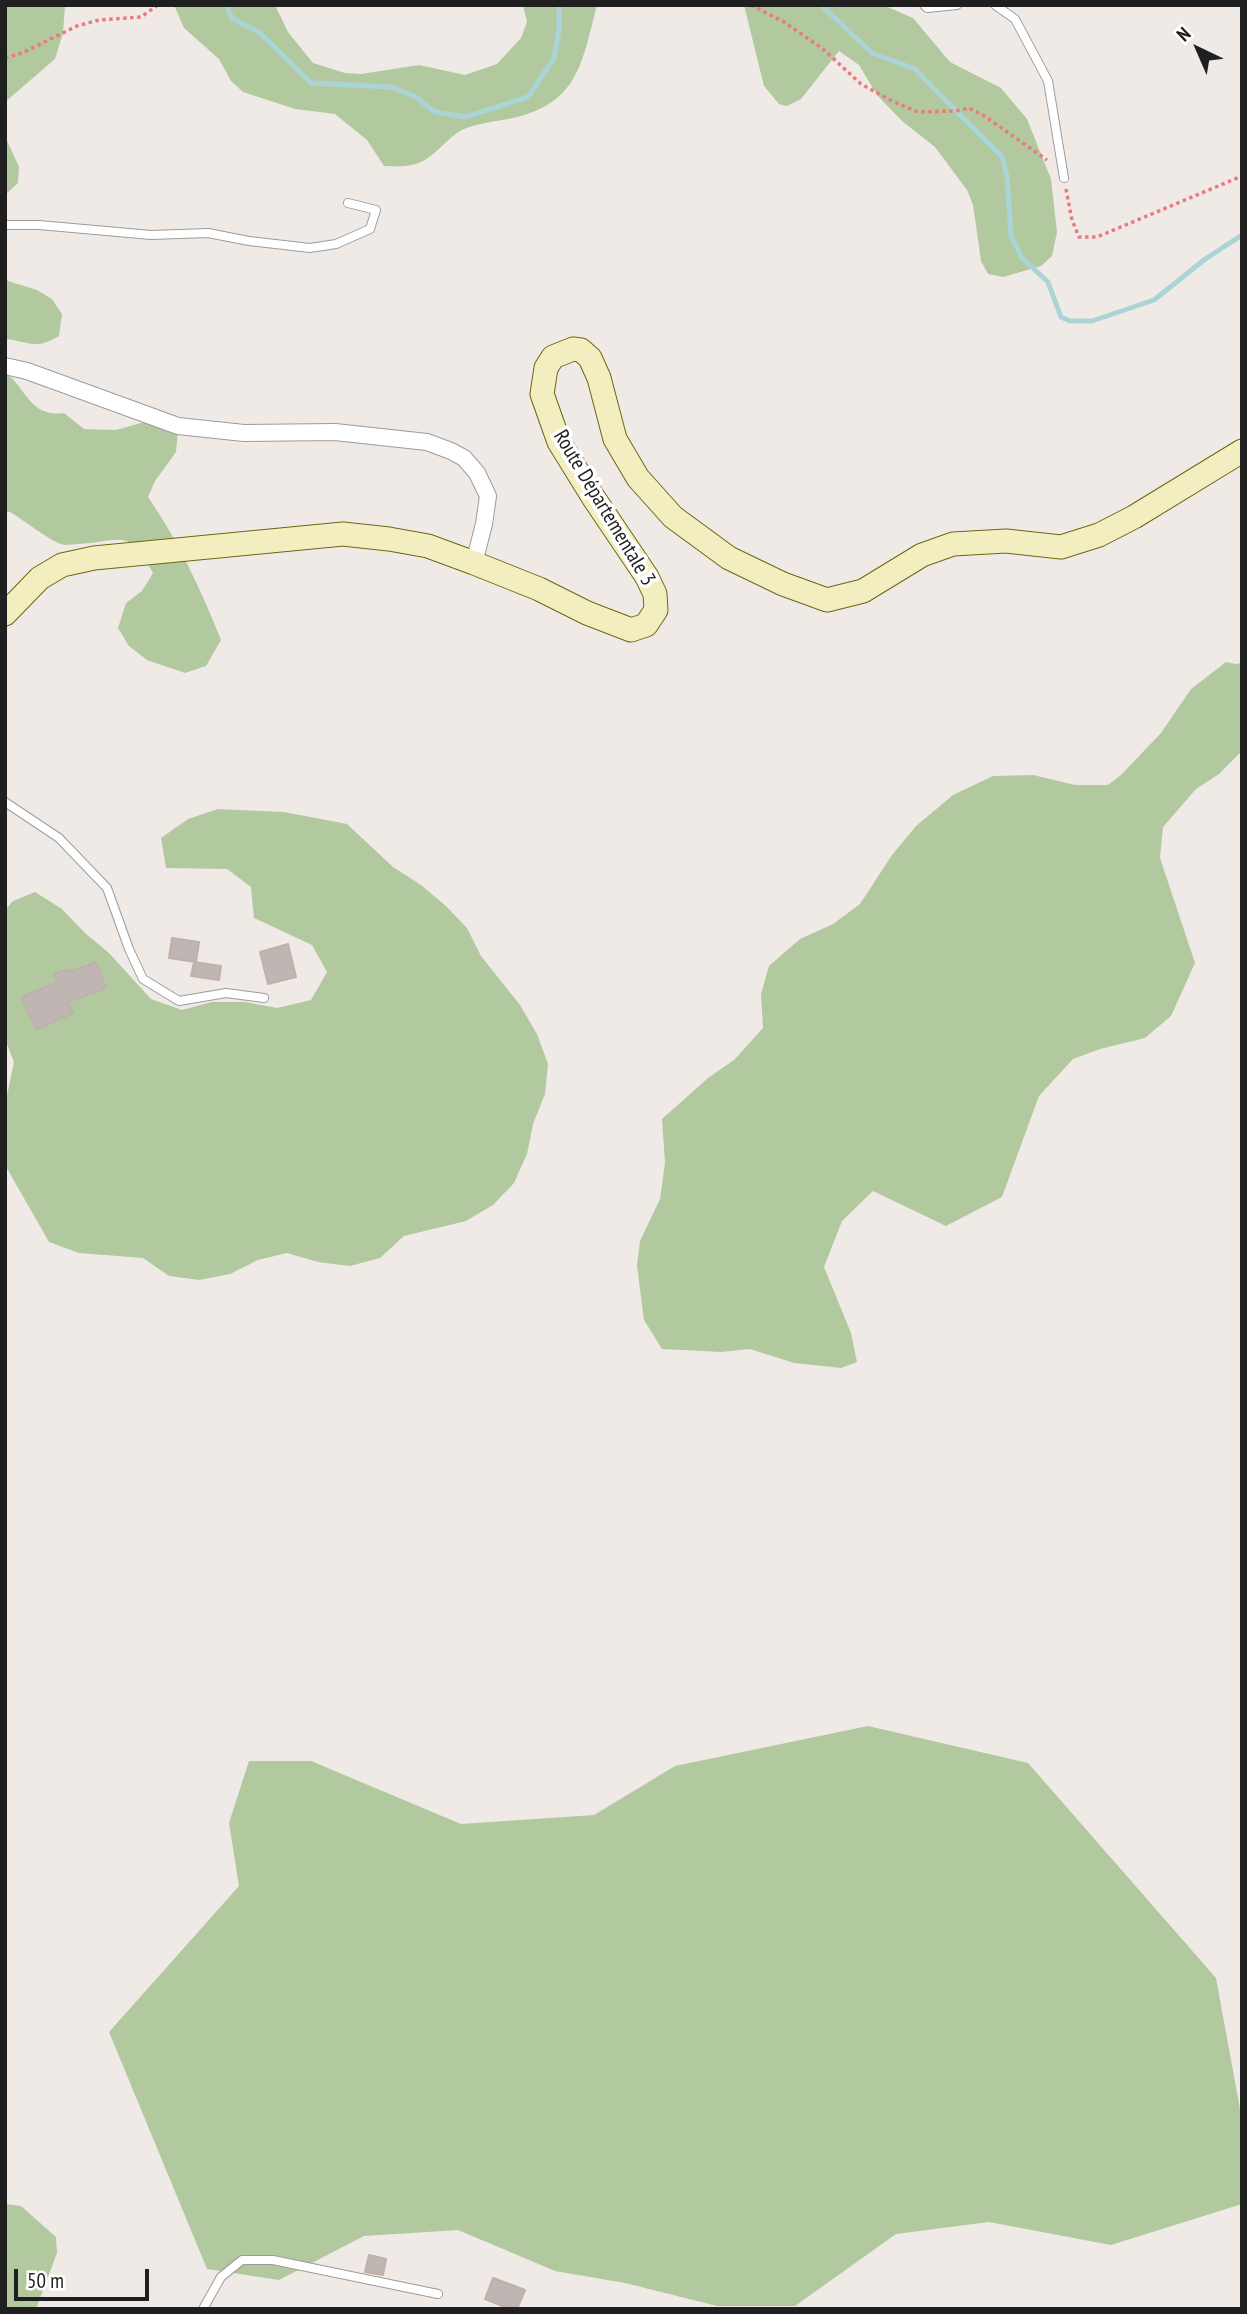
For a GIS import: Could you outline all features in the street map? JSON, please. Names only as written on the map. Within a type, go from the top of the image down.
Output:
[{"type":"main road","name":"Route Départementale 3","points":[[5,614],[40,578],[62,565],[94,558],[343,534],[428,546],[539,589],[587,613],[631,630],[646,625],[656,610],[655,594],[647,577],[559,442],[542,394],[546,368],[553,357],[573,349],[582,350],[590,358],[599,378],[615,439],[638,478],[673,517],[729,558],[827,600],[863,591],[922,555],[953,544],[1006,541],[1061,547],[1098,536],[1242,451]]},
{"type":"street","points":[[5,366],[27,371],[178,426],[244,433],[335,432],[427,442],[450,451],[464,458],[477,473],[488,496],[474,563]]},
{"type":"lane","points":[[924,5],[927,8],[957,5]]},
{"type":"lane","points":[[995,5],[1015,19],[1048,81],[1064,177]]},
{"type":"lane","points":[[5,225],[38,225],[151,235],[208,233],[249,241],[310,247],[336,244],[370,229],[376,210],[348,203]]},
{"type":"lane","points":[[5,802],[59,838],[107,888],[143,979],[179,1001],[226,993],[264,998]]},
{"type":"lane","points":[[203,2309],[221,2277],[242,2260],[273,2260],[438,2294]]},
{"type":"path","points":[[5,58],[22,53],[77,26],[99,20],[141,17],[158,5]]},
{"type":"path","points":[[751,5],[784,22],[823,49],[861,84],[894,102],[918,112],[969,108],[1052,163],[1064,177],[1072,220],[1079,237],[1097,237],[1242,176]]},
{"type":"green space","points":[[5,5],[65,5],[63,33],[55,59],[5,102]]},
{"type":"green space","points":[[174,5],[275,5],[288,32],[313,63],[345,73],[361,74],[419,65],[465,75],[497,64],[521,38],[527,22],[523,5],[597,5],[581,62],[565,91],[552,102],[513,118],[460,131],[419,163],[384,166],[367,140],[335,114],[295,109],[243,92],[231,81],[219,59],[184,28]]},
{"type":"green space","points":[[744,5],[883,5],[913,18],[950,62],[1001,88],[1027,119],[1051,179],[1057,232],[1052,256],[1041,266],[1003,277],[988,274],[981,261],[973,205],[967,190],[935,147],[902,121],[877,95],[859,65],[839,51],[801,99],[787,106],[779,104],[764,86]]},
{"type":"green space","points":[[5,136],[19,167],[18,183],[5,195]]},
{"type":"green space","points":[[5,277],[8,281],[37,290],[52,299],[62,314],[59,336],[38,344],[5,339]]},
{"type":"green space","points":[[5,373],[35,406],[43,411],[64,413],[84,429],[116,430],[141,423],[162,424],[178,431],[176,452],[155,481],[148,497],[189,567],[221,640],[206,666],[185,673],[147,660],[129,646],[118,628],[126,603],[142,591],[153,573],[145,558],[130,543],[115,540],[63,545],[10,512],[5,512]]},
{"type":"green space","points":[[1226,662],[1242,663],[1242,751],[1219,774],[1196,789],[1163,827],[1160,858],[1195,963],[1171,1016],[1145,1038],[1073,1059],[1039,1096],[1002,1197],[946,1226],[873,1191],[842,1221],[824,1267],[851,1333],[857,1362],[841,1368],[794,1363],[750,1349],[721,1352],[662,1349],[644,1320],[637,1266],[640,1241],[660,1199],[665,1163],[662,1119],[708,1078],[734,1060],[763,1028],[761,994],[769,966],[800,939],[833,924],[860,904],[892,855],[916,826],[953,795],[993,776],[1033,775],[1075,785],[1108,785],[1161,733],[1191,689]]},
{"type":"green space","points":[[218,809],[284,812],[347,824],[393,867],[446,906],[467,928],[481,956],[520,1005],[537,1034],[548,1064],[545,1094],[533,1124],[527,1154],[514,1183],[493,1205],[466,1221],[404,1236],[380,1258],[350,1266],[318,1262],[287,1253],[258,1260],[230,1274],[199,1280],[169,1276],[143,1258],[79,1253],[49,1242],[5,1165],[5,1105],[14,1062],[5,1039],[5,910],[13,901],[35,892],[62,909],[109,953],[151,999],[182,1010],[212,1002],[245,1002],[277,1008],[311,1000],[327,972],[312,945],[254,918],[251,887],[227,869],[166,868],[161,838],[188,819]]},
{"type":"green space","points":[[868,1726],[1028,1763],[1216,1978],[1242,2120],[1242,2204],[1111,2245],[989,2222],[896,2234],[795,2306],[717,2306],[625,2283],[555,2271],[458,2230],[364,2236],[279,2280],[207,2269],[109,2032],[239,1886],[229,1823],[249,1761],[311,1761],[461,1824],[594,1815],[675,1766]]},
{"type":"green space","points":[[5,2204],[21,2206],[56,2237],[57,2253],[36,2309],[5,2309]]},
{"type":"building","points":[[172,938],[199,942],[196,962],[169,958]]},
{"type":"building","points":[[288,944],[296,977],[268,984],[260,952]]},
{"type":"building","points":[[96,962],[106,988],[68,1002],[73,1013],[36,1030],[22,997],[57,982],[54,974],[69,969],[70,972]]},
{"type":"building","points":[[194,962],[221,966],[219,980],[191,976]]},
{"type":"building","points":[[369,2255],[386,2259],[383,2275],[365,2272]]},
{"type":"building","points":[[493,2278],[525,2290],[517,2309],[485,2299]]},
{"type":"waterway","points":[[226,5],[232,18],[260,33],[311,83],[391,87],[416,97],[435,112],[465,117],[528,97],[554,58],[559,30],[559,5]]},
{"type":"waterway","points":[[821,5],[872,53],[915,69],[1002,157],[1007,176],[1011,236],[1022,258],[1048,282],[1061,317],[1070,321],[1092,321],[1154,300],[1204,260],[1242,235]]}]
